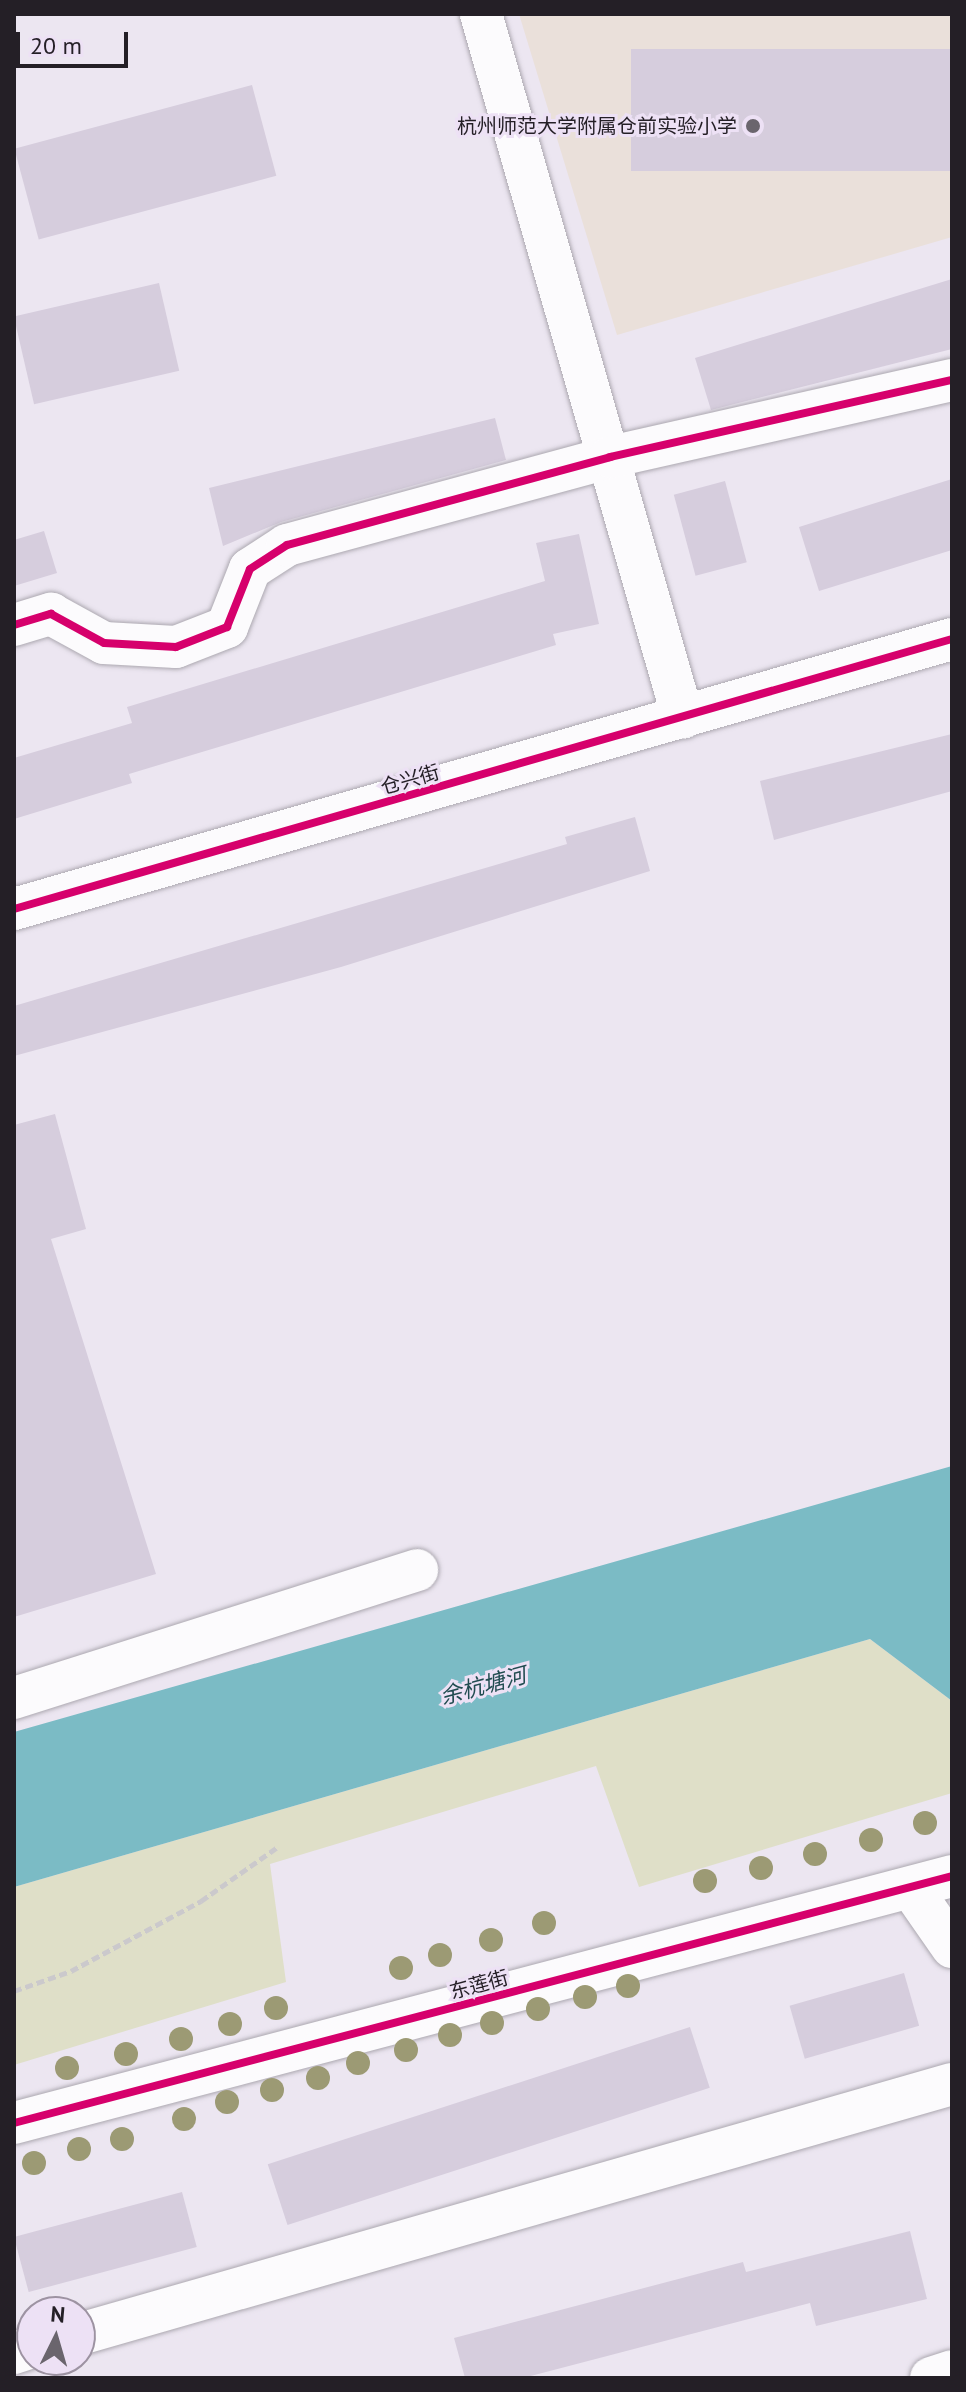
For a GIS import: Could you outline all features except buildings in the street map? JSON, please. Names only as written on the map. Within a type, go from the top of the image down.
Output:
[{"type":"street","points":[[481,14],[683,718]]},
{"type":"street","points":[[14,625],[51,614],[104,643],[176,647],[227,627],[250,569],[287,545],[610,457],[952,380]]},
{"type":"street","name":"仓兴街","points":[[14,909],[952,639]]},
{"type":"street","points":[[14,1698],[417,1570]]},
{"type":"street","name":"东莲街","points":[[14,2123],[952,1876]]},
{"type":"street","points":[[911,1888],[952,1947]]},
{"type":"street","points":[[96,2329],[952,2084]]},
{"type":"street","points":[[931,2378],[952,2371]]},
{"type":"path","points":[[14,1991],[71,1971],[175,1915],[279,1846]]},
{"type":"shaded area","name":"杭州师范大学附属仓前实验小学","points":[[519,14],[952,14],[952,237],[617,335]]},
{"type":"green space","points":[[870,1639],[952,1701],[952,1793],[639,1887],[596,1766],[270,1864],[286,1982],[14,2065],[14,1887]]},
{"type":"water","name":"余杭塘河","points":[[952,1466],[952,1701],[870,1639],[14,1887],[14,1732]]},
{"type":"cycle path","points":[[14,625],[51,614],[104,643],[176,647],[227,627],[250,569],[287,545],[610,457],[952,380]]},
{"type":"cycle path","points":[[14,909],[952,639]]},
{"type":"cycle path","points":[[14,2123],[952,1876]]},
{"type":"place","name":"杭州师范大学附属仓前实验小学","points":[[753,126]]}]
